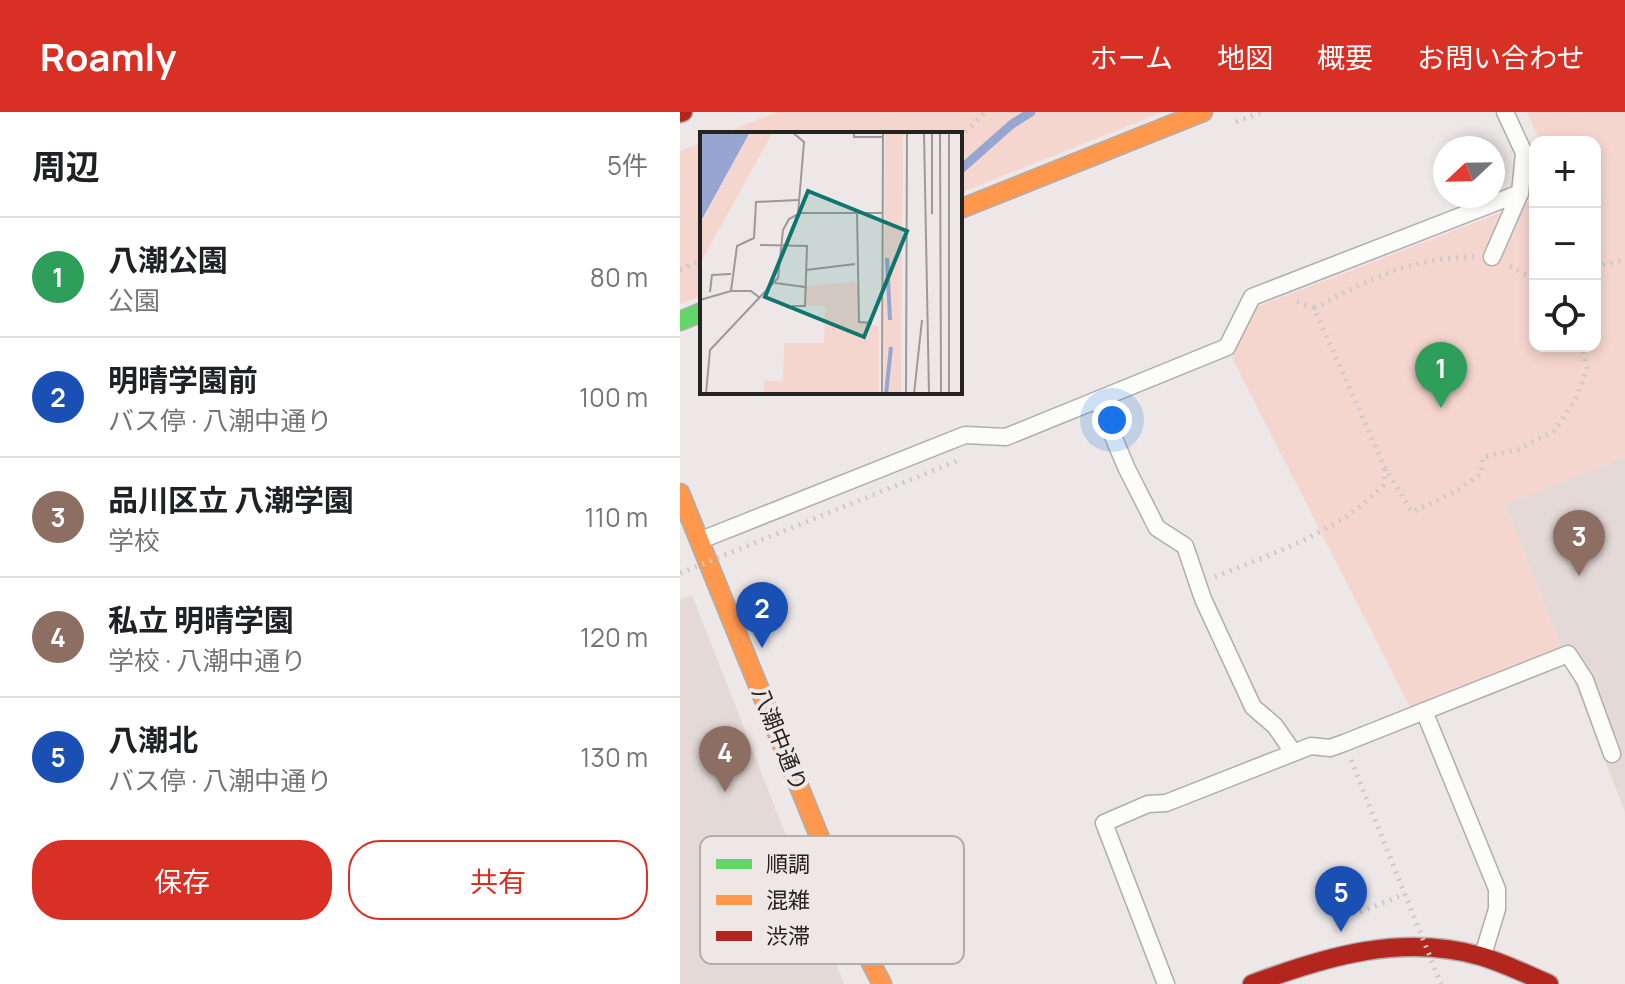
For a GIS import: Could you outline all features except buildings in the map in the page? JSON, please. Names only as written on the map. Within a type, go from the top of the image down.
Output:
[{"type":"street","points":[[962,208],[1203,112]]},
{"type":"street","points":[[680,321],[700,313]]},
{"type":"street","name":"八潮中通り","points":[[680,493],[699,551],[818,836]]},
{"type":"street","points":[[1252,984],[1332,955],[1416,946],[1443,948],[1483,957],[1549,984]]},
{"type":"street","name":"八潮中通り","points":[[872,964],[882,984]]},
{"type":"lane","points":[[1492,257],[1520,193],[1524,153],[1505,112]]},
{"type":"lane","points":[[699,551],[965,435],[1006,437],[1227,347],[1252,297],[1520,193]]},
{"type":"lane","points":[[1098,401],[1157,528],[1185,546],[1200,590],[1253,707],[1275,726],[1293,752]]},
{"type":"lane","points":[[1166,984],[1104,823],[1148,804],[1166,803],[1311,746],[1330,748],[1568,654],[1585,680],[1612,754]]},
{"type":"lane","points":[[1424,711],[1497,889],[1497,909],[1483,957]]},
{"type":"path","points":[[962,136],[985,112]]},
{"type":"path","points":[[1492,257],[1440,258],[1392,270],[1314,308],[1385,468],[1412,512],[1455,492],[1481,474],[1483,457],[1519,449],[1554,431],[1576,398],[1587,369],[1583,352]]},
{"type":"path","points":[[1601,265],[1625,260]]},
{"type":"path","points":[[680,270],[700,261]]},
{"type":"path","points":[[680,573],[957,461]]},
{"type":"path","points":[[1200,590],[1213,577],[1332,527],[1372,498],[1384,485],[1385,468]]},
{"type":"path","points":[[1351,760],[1441,984]]},
{"type":"path","points":[[1348,917],[1405,894]]},
{"type":"shaded area","points":[[777,112],[1163,112],[962,192],[962,132],[727,132]]},
{"type":"shaded area","points":[[1527,112],[1625,112],[1625,457],[1505,504],[1561,648],[1411,709],[1232,358],[1249,310],[1529,202],[1529,352],[1601,352],[1601,136],[1537,136]]},
{"type":"shaded area","points":[[700,143],[700,296],[680,304],[680,151]]},
{"type":"shaded area","points":[[1625,457],[1625,812],[1505,504]]},
{"type":"shaded area","points":[[692,595],[786,836],[700,836],[700,964],[836,964],[844,984],[680,984],[680,600]]},
{"type":"waterway","points":[[962,168],[1012,124],[1031,112]]},
{"type":"traffic: fast","points":[[680,321],[700,313]]},
{"type":"traffic: slow","points":[[962,208],[1203,112]]},
{"type":"traffic: slow","points":[[680,493],[819,836]]},
{"type":"traffic: slow","points":[[872,964],[882,984]]},
{"type":"traffic: jam","points":[[1252,984],[1336,957],[1364,951],[1422,947],[1480,956],[1549,984]]},
{"type":"place","name":"八潮公園","points":[[1441,408]]},
{"type":"place","name":"品川区立 八潮学園","points":[[1579,576]]},
{"type":"place","name":"明晴学園前","points":[[762,648]]},
{"type":"place","name":"私立 明晴学園","points":[[725,792]]},
{"type":"place","name":"八潮北","points":[[1341,932]]}]
